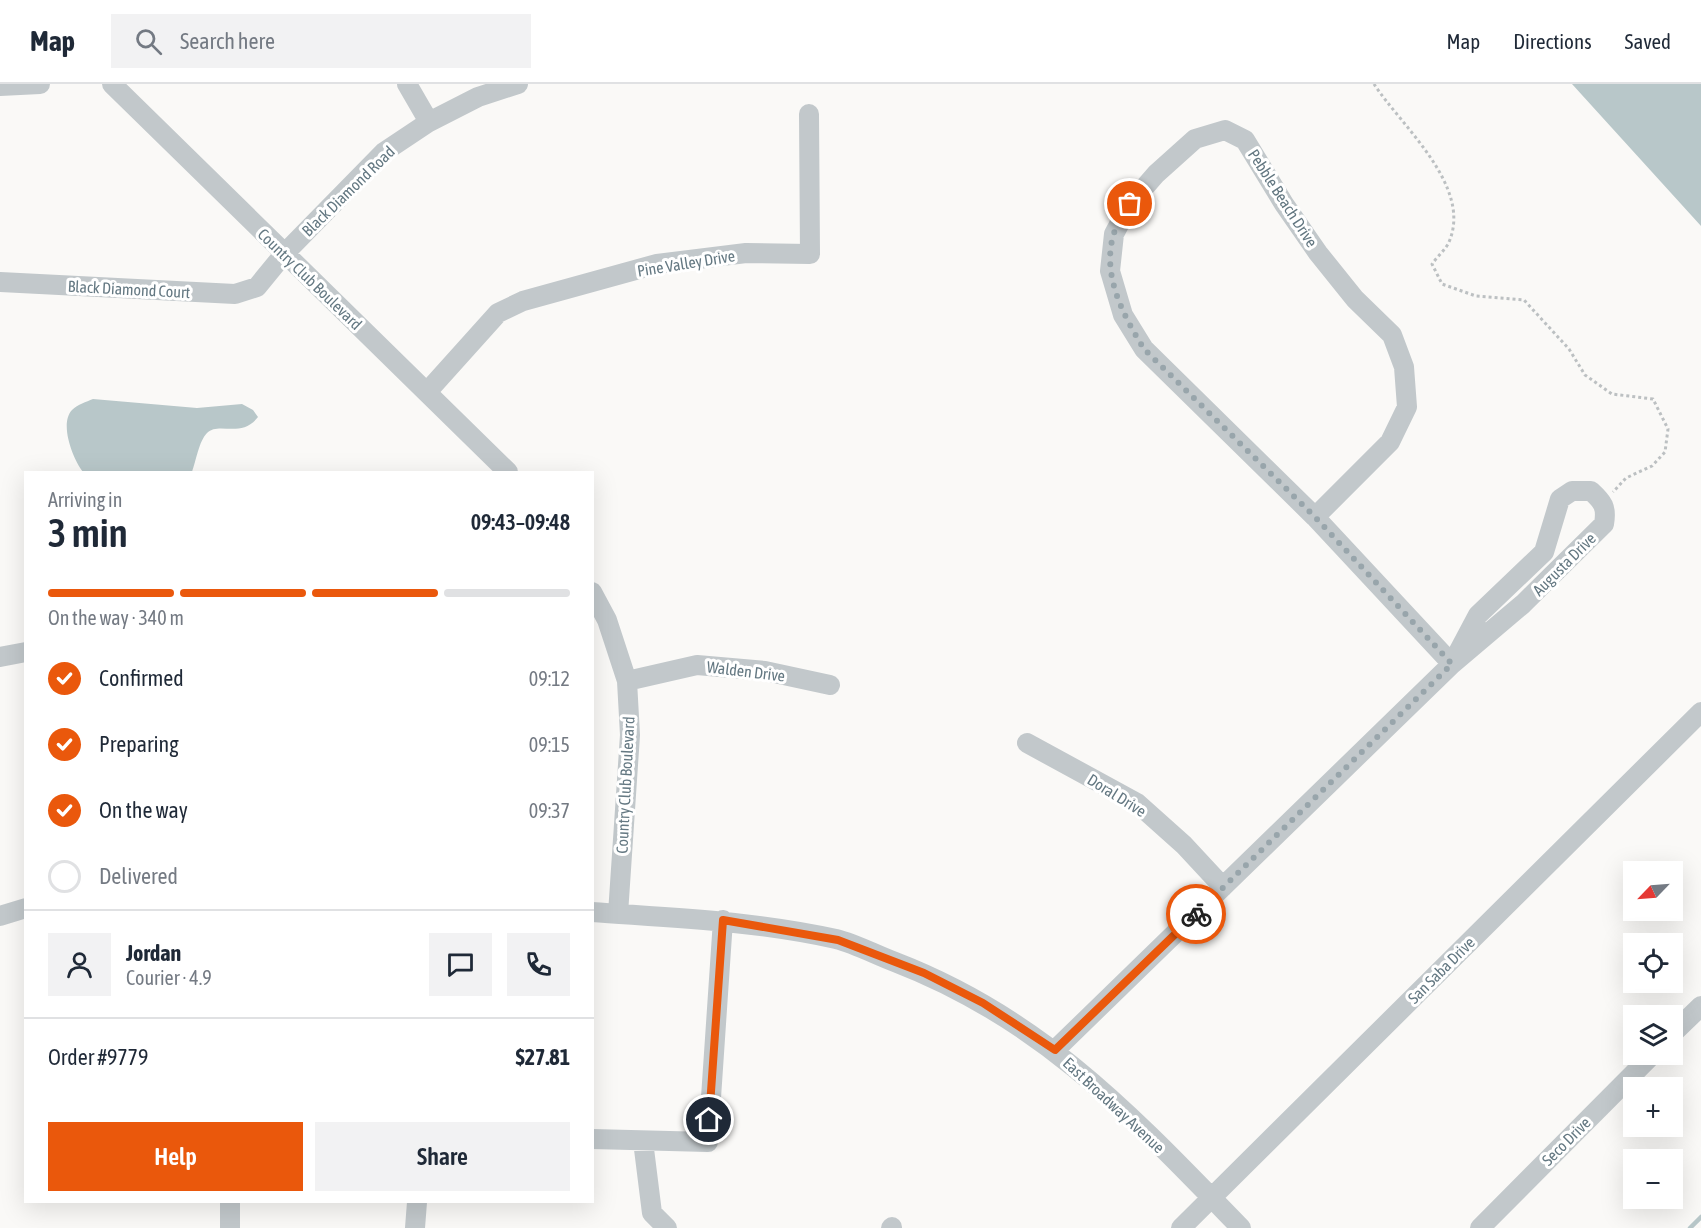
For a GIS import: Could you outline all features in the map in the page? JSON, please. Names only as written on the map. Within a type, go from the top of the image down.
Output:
[{"type":"street","points":[[0,86],[40,84]]},
{"type":"street","name":"Country Club Boulevard","points":[[112,84],[507,471]]},
{"type":"street","points":[[407,84],[429,122]]},
{"type":"street","name":"Black Diamond Road","points":[[257,287],[284,254],[384,152],[429,122],[478,97],[518,84]]},
{"type":"street","name":"Pine Valley Drive","points":[[427,392],[498,313],[523,301],[657,264],[746,254],[810,254],[809,114]]},
{"type":"street","name":"Pebble Beach Drive","points":[[1315,517],[1390,442],[1407,407],[1404,367],[1392,335],[1355,299],[1318,253],[1284,204],[1245,140],[1225,130],[1195,139],[1156,174],[1130,204],[1114,234],[1110,271],[1123,315],[1144,349],[1315,517],[1452,664]]},
{"type":"street","name":"Black Diamond Court","points":[[0,282],[235,294],[257,287]]},
{"type":"street","name":"Augusta Drive","points":[[1055,1050],[1452,664],[1523,604],[1604,524],[1607,510],[1603,502],[1591,491],[1572,491],[1560,500],[1544,552],[1478,615],[1452,664]]},
{"type":"street","name":"Country Club Boulevard","points":[[594,596],[607,620],[627,681],[630,735],[618,914]]},
{"type":"street","points":[[0,657],[24,652]]},
{"type":"street","name":"Walden Drive","points":[[627,681],[697,665],[765,671],[830,685]]},
{"type":"street","name":"San Saba Drive","points":[[1181,1228],[1701,711]]},
{"type":"street","name":"Doral Drive","points":[[1026,743],[1137,803],[1184,845],[1223,887]]},
{"type":"street","points":[[0,916],[24,909]]},
{"type":"street","name":"East Broadway Avenue","points":[[594,912],[723,920],[838,940],[924,973],[983,1003],[1055,1050],[1118,1103],[1240,1228]]},
{"type":"street","points":[[594,1139],[708,1142],[723,920]]},
{"type":"street","points":[[1683,1023],[1701,1006]]},
{"type":"street","name":"Seco Drive","points":[[1480,1228],[1642,1065]]},
{"type":"street","points":[[643,1141],[652,1213],[667,1228]]},
{"type":"street","points":[[230,1228],[231,1203]]},
{"type":"street","points":[[415,1228],[417,1203]]},
{"type":"path","points":[[1374,84],[1388,105],[1414,134],[1440,172],[1455,212],[1449,242],[1432,264],[1442,284],[1476,296],[1524,300],[1569,349],[1585,375],[1612,394],[1653,399],[1668,429],[1665,452],[1652,466],[1626,478],[1603,502]]},
{"type":"shaded area","points":[[1572,84],[1701,84],[1701,226]]},
{"type":"shaded area","points":[[93,399],[197,408],[242,404],[253,410],[258,417],[245,427],[218,429],[207,433],[200,446],[192,471],[82,471],[75,459],[67,432],[68,416],[79,405]]},
{"type":"waterway","points":[[1690,1228],[1701,1217]]},
{"type":"way so far","points":[[1130,204],[1114,234],[1110,271],[1123,315],[1144,349],[1315,517],[1452,664],[1196,914]]},
{"type":"route","points":[[709,1120],[723,920],[838,940],[924,973],[983,1003],[1055,1050],[1196,914]]}]
